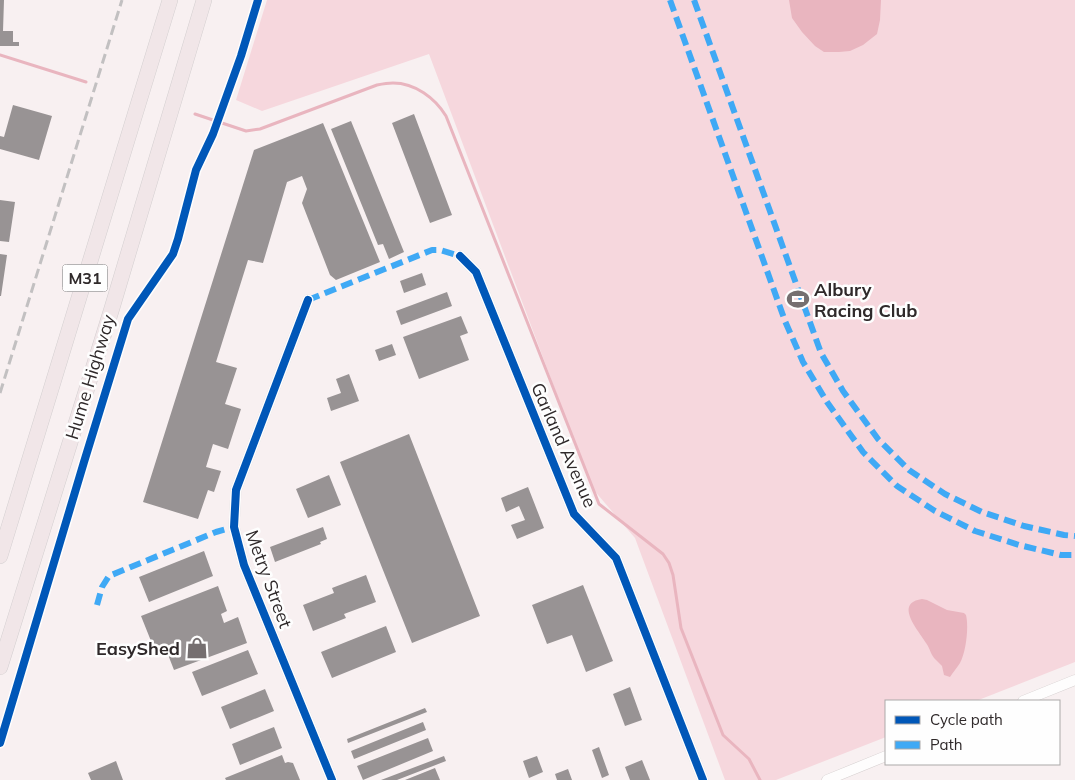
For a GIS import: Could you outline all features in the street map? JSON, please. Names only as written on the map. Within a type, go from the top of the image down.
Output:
[{"type":"highway","name":"Hume Highway","points":[[0,556],[170,0]]},
{"type":"highway","name":"Hume Highway","points":[[0,667],[112,308],[204,0]]},
{"type":"street","name":"Garland Avenue","points":[[460,256],[476,272],[574,514],[616,558],[703,780]]},
{"type":"street","name":"Metry Street","points":[[308,300],[236,490],[234,527],[244,565],[332,780]]},
{"type":"street","points":[[1025,700],[1075,680]]},
{"type":"street","points":[[827,780],[885,756]]},
{"type":"shaded area","name":"Albury Racing Club","points":[[267,0],[1075,0],[1075,662],[979,700],[885,700],[885,737],[776,780],[725,780],[635,538],[592,488],[429,54],[262,111],[236,100]]},
{"type":"shaded area","points":[[789,0],[881,0],[877,34],[863,45],[850,51],[824,52],[815,46],[792,18]]},
{"type":"shaded area","points":[[922,599],[947,610],[966,615],[967,633],[964,653],[960,663],[950,677],[944,675],[942,666],[933,656],[911,618],[909,606]]},
{"type":"building","points":[[0,0],[4,0],[3,31],[13,31],[13,42],[19,42],[19,46],[0,46]]},
{"type":"building","points":[[13,105],[52,116],[39,160],[0,149],[0,136],[4,137]]},
{"type":"building","points":[[414,114],[452,215],[430,223],[392,123]]},
{"type":"building","points":[[351,121],[404,252],[389,259],[383,244],[378,245],[331,129]]},
{"type":"building","points":[[323,123],[380,262],[336,280],[330,275],[302,203],[307,189],[302,176],[287,182],[263,263],[248,260],[216,362],[237,368],[225,404],[241,409],[228,449],[213,444],[206,467],[221,471],[214,492],[208,490],[198,519],[143,502],[254,150]]},
{"type":"building","points":[[0,200],[15,202],[9,242],[0,241]]},
{"type":"building","points":[[0,254],[7,255],[1,296],[0,296]]},
{"type":"building","points":[[422,273],[426,285],[404,293],[400,281]]},
{"type":"building","points":[[447,292],[452,306],[401,325],[396,311]]},
{"type":"building","points":[[461,316],[468,333],[460,336],[469,360],[419,379],[403,337]]},
{"type":"building","points":[[392,344],[396,355],[379,361],[375,350]]},
{"type":"building","points":[[349,374],[359,401],[331,411],[327,398],[341,393],[336,379]]},
{"type":"building","points":[[409,434],[480,616],[412,643],[340,462]]},
{"type":"building","points":[[329,475],[341,505],[308,518],[296,489]]},
{"type":"building","points":[[528,487],[544,528],[517,539],[511,525],[525,520],[519,506],[506,512],[501,498]]},
{"type":"building","points":[[323,527],[327,539],[320,542],[321,544],[275,562],[270,547]]},
{"type":"building","points":[[204,551],[213,576],[149,602],[139,577]]},
{"type":"building","points":[[366,575],[376,602],[344,614],[346,618],[313,631],[303,605],[334,593],[332,588]]},
{"type":"building","points":[[583,585],[613,661],[586,672],[572,635],[547,644],[532,605]]},
{"type":"building","points":[[218,586],[227,611],[221,614],[224,623],[238,617],[247,643],[174,670],[165,647],[155,651],[141,616]]},
{"type":"building","points":[[386,626],[396,652],[332,678],[321,652]]},
{"type":"building","points":[[248,650],[258,674],[202,696],[192,672]]},
{"type":"building","points":[[630,687],[642,720],[625,726],[613,694]]},
{"type":"building","points":[[265,689],[274,711],[230,729],[221,707]]},
{"type":"building","points":[[425,708],[427,712],[348,743],[347,739]]},
{"type":"building","points":[[423,722],[426,730],[354,759],[351,751]]},
{"type":"building","points":[[274,727],[282,748],[240,765],[232,744]]},
{"type":"building","points":[[428,738],[433,751],[363,780],[357,766]]},
{"type":"building","points":[[599,747],[609,775],[602,778],[592,750]]},
{"type":"building","points":[[282,755],[285,763],[293,763],[300,780],[226,780],[225,778]]},
{"type":"building","points":[[444,756],[446,761],[397,780],[381,780]]},
{"type":"building","points":[[537,756],[543,772],[529,778],[523,761]]},
{"type":"building","points":[[642,760],[650,780],[630,780],[625,767]]},
{"type":"building","points":[[116,761],[123,780],[91,780],[88,773]]},
{"type":"building","points":[[435,768],[440,780],[405,780]]},
{"type":"building","points":[[568,769],[572,780],[557,780],[555,774]]},
{"type":"waterway","points":[[0,55],[86,82]]},
{"type":"waterway","points":[[195,114],[246,131],[260,129],[377,85],[393,83],[417,89],[436,103],[446,116],[599,504],[663,554],[669,563],[673,575],[681,628],[723,735],[749,759],[760,780]]},
{"type":"railway","points":[[0,393],[122,0]]},
{"type":"marked path","points":[[670,0],[785,321],[803,362],[827,402],[863,452],[897,486],[935,511],[975,531],[1019,545],[1061,555],[1075,555]]},
{"type":"marked path","points":[[694,0],[821,353],[843,391],[878,439],[909,470],[945,494],[982,512],[1024,526],[1075,536]]},
{"type":"marked path","points":[[308,300],[432,250],[440,250],[460,256]]},
{"type":"marked path","points":[[97,605],[102,587],[109,576],[216,532],[234,527]]},
{"type":"cycle path","points":[[0,743],[128,319],[173,254],[196,170],[213,134],[241,56],[258,0]]},
{"type":"cycle path","points":[[460,256],[476,272],[574,514],[616,558],[703,780]]},
{"type":"cycle path","points":[[308,300],[236,490],[234,527],[244,565],[332,780]]},
{"type":"place","name":"Albury Racing Club","points":[[798,299]]},
{"type":"place","name":"EasyShed","points":[[197,648]]}]
